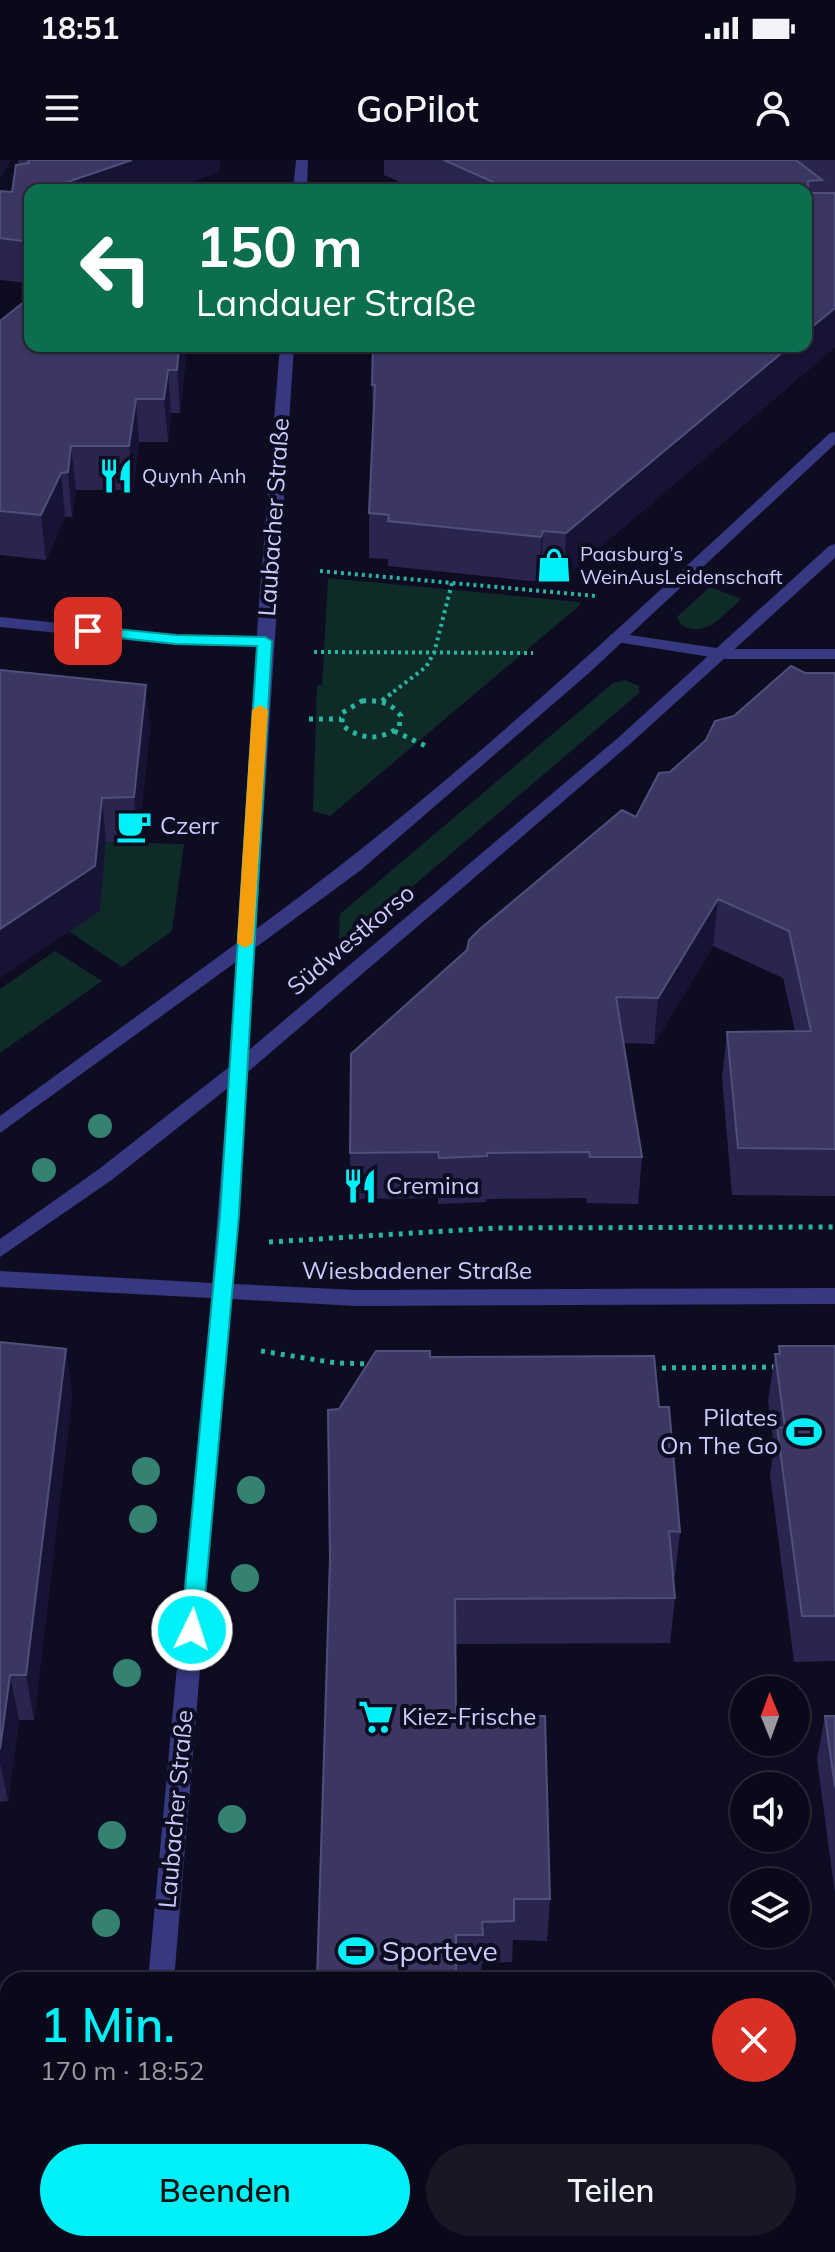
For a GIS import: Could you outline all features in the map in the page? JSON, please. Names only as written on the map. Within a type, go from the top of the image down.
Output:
[{"type":"street","points":[[300,184],[302,160]]},
{"type":"street","name":"Laubacher Straße","points":[[162,1972],[221,1293],[287,352]]},
{"type":"street","points":[[0,1126],[355,866],[616,638],[835,436]]},
{"type":"street","name":"Südwestkorso","points":[[0,1249],[238,1068],[504,845],[723,654],[835,549]]},
{"type":"street","points":[[0,622],[176,640],[265,641]]},
{"type":"street","points":[[616,638],[723,654],[835,654]]},
{"type":"street","name":"Wiesbadener Straße","points":[[0,1279],[356,1298],[835,1296]]},
{"type":"path","points":[[320,571],[596,596]]},
{"type":"path","points":[[382,701],[426,667],[434,653],[452,583]]},
{"type":"path","points":[[314,652],[533,653]]},
{"type":"path","points":[[394,731],[401,716],[395,707],[382,701],[353,704],[341,719],[342,725],[356,735],[376,737],[394,731],[426,746]]},
{"type":"path","points":[[309,719],[341,719]]},
{"type":"path","points":[[336,1236],[495,1228],[835,1227]]},
{"type":"path","points":[[336,1363],[379,1365]]},
{"type":"path","points":[[645,1368],[787,1367]]},
{"type":"green space","points":[[328,578],[580,602],[580,605],[330,816],[313,811],[317,685],[322,685]]},
{"type":"green space","points":[[710,587],[741,599],[707,627],[690,629],[681,625],[677,617]]},
{"type":"green space","points":[[625,680],[639,686],[639,693],[338,950],[340,914],[613,683]]},
{"type":"green space","points":[[100,842],[184,844],[172,931],[122,967],[64,928]]},
{"type":"green space","points":[[55,951],[102,981],[0,1053],[0,989]]},
{"type":"building","points":[[28,160],[132,160],[62,184],[24,184],[24,241],[0,238],[0,191],[12,192],[16,165],[29,163]]},
{"type":"building","points":[[444,160],[796,160],[822,180],[808,181],[808,184],[498,184]]},
{"type":"building","points":[[812,193],[835,193],[835,308],[812,327]]},
{"type":"building","points":[[24,302],[24,352],[178,352],[177,370],[168,370],[164,399],[136,399],[129,446],[71,446],[68,472],[61,473],[41,515],[0,511],[0,321]]},
{"type":"building","points":[[373,352],[783,352],[566,533],[543,531],[541,537],[388,521],[389,515],[369,513],[375,385],[372,385]]},
{"type":"building","points":[[791,666],[805,673],[835,673],[835,1149],[738,1148],[727,1032],[811,1031],[789,931],[718,899],[658,998],[616,997],[642,1157],[590,1157],[589,1152],[487,1153],[487,1156],[439,1158],[438,1152],[350,1153],[351,1054],[467,950],[469,940],[480,929],[622,810],[636,817],[659,773],[670,772],[706,740],[715,721],[734,716]]},
{"type":"building","points":[[0,670],[146,685],[134,797],[102,798],[95,866],[0,929]]},
{"type":"building","points":[[0,1342],[66,1349],[26,1675],[10,1675],[0,1749]]},
{"type":"building","points":[[779,1346],[835,1346],[835,1616],[802,1616],[777,1427],[785,1428],[775,1354],[780,1354]]},
{"type":"building","points":[[376,1351],[430,1351],[430,1357],[654,1356],[659,1407],[669,1407],[680,1532],[669,1531],[675,1598],[455,1599],[456,1715],[545,1716],[550,1899],[514,1899],[514,1921],[482,1922],[483,1935],[456,1935],[456,1972],[317,1972],[330,1559],[328,1410],[339,1409]]},
{"type":"building","points":[[825,1716],[835,1716],[835,1787]]},
{"type":"slow traffic","points":[[245,943],[260,710]]},
{"type":"place","name":"Quynh Anh","points":[[116,476]]},
{"type":"place","name":"Paasburg’s WeinAusLeidenschaft","points":[[554,565]]},
{"type":"place","name":"Czerr","points":[[134,826]]},
{"type":"place","name":"Cremina","points":[[360,1186]]},
{"type":"place","name":"Pilates On The Go","points":[[804,1432]]},
{"type":"place","name":"Kiez-Frische","points":[[376,1717]]},
{"type":"place","name":"Sporteve","points":[[356,1951]]},
{"type":"route","points":[[88,631],[176,640],[265,641],[230,1215],[208,1419],[192,1630]]}]
